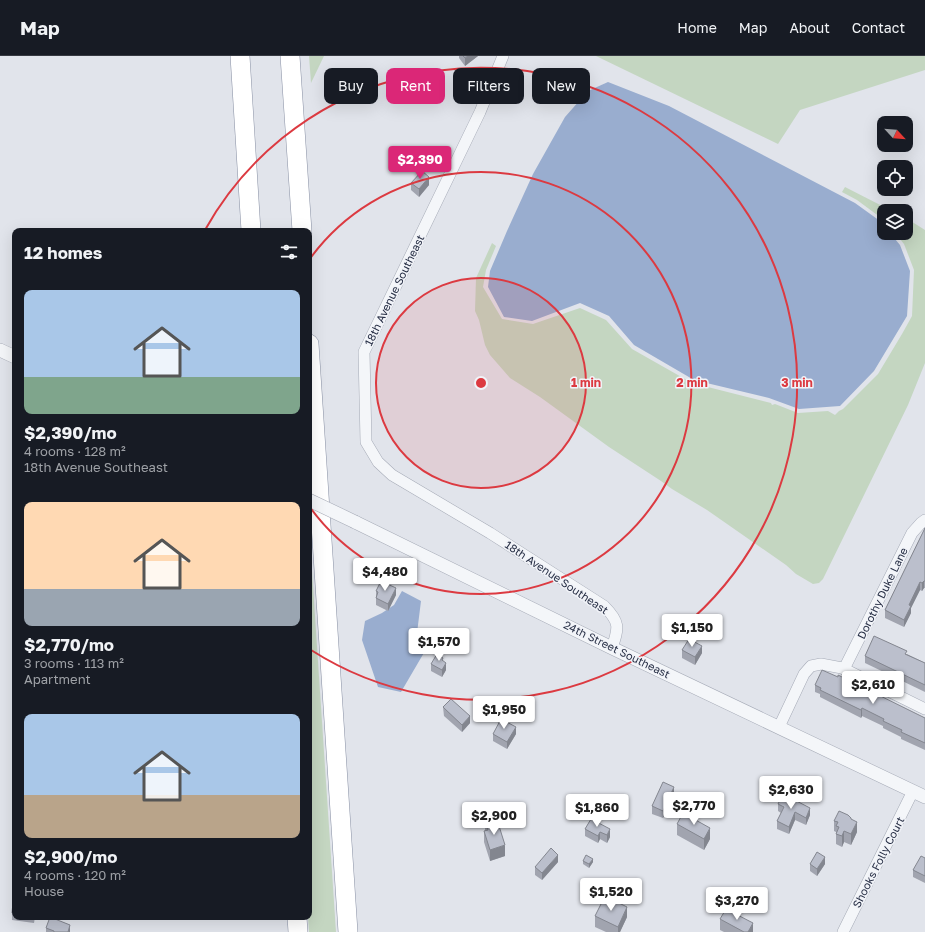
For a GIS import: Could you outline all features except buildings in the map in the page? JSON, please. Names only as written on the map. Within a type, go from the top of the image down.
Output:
[{"type":"highway","points":[[240,56],[251,228]]},
{"type":"highway","points":[[290,56],[302,228]]},
{"type":"highway","points":[[312,389],[348,932]]},
{"type":"highway","points":[[297,920],[298,932]]},
{"type":"street","name":"18th Avenue Southeast","points":[[504,56],[480,112],[364,352],[366,442],[378,462],[392,476],[490,533],[604,606],[615,617],[618,631],[612,648]]},
{"type":"street","points":[[0,350],[12,356]]},
{"type":"street","name":"24th Street Southeast","points":[[312,501],[612,648],[919,794]]},
{"type":"street","name":"Dorothy Duke Lane","points":[[844,669],[912,533],[921,522],[925,520]]},
{"type":"street","points":[[779,727],[804,674],[811,666],[821,664],[844,669],[925,709]]},
{"type":"street","name":"Shooks Folly Court","points":[[843,932],[919,794]]},
{"type":"green space","points":[[309,56],[324,56],[311,83]]},
{"type":"green space","points":[[596,56],[925,56],[925,70],[800,110],[778,144]]},
{"type":"green space","points":[[845,187],[878,204],[877,204],[877,215],[857,200],[842,192]]},
{"type":"green space","points":[[913,222],[925,230],[925,363],[908,405],[823,579],[819,583],[813,584],[796,574],[786,565],[707,510],[672,489],[609,447],[540,397],[510,378],[490,355],[485,345],[479,320],[475,311],[476,278],[492,243],[496,246],[486,270],[483,287],[502,319],[533,324],[580,308],[606,320],[632,349],[692,383],[771,403],[772,405],[775,404],[798,413],[828,411],[835,415],[878,374],[912,316],[914,270],[904,244],[901,240],[913,240]]},
{"type":"green space","points":[[312,571],[336,932],[309,932],[308,920],[312,920]]},
{"type":"water","points":[[608,82],[669,106],[855,203],[877,219],[877,240],[896,240],[900,245],[910,271],[907,316],[874,371],[840,406],[799,409],[769,398],[694,380],[634,345],[609,316],[580,303],[532,321],[504,317],[488,287],[490,271],[533,174],[565,117],[576,104],[590,104],[590,90]]},
{"type":"water","points":[[402,591],[421,601],[417,633],[425,651],[401,692],[378,687],[362,640],[365,621],[382,613],[394,605]]}]
